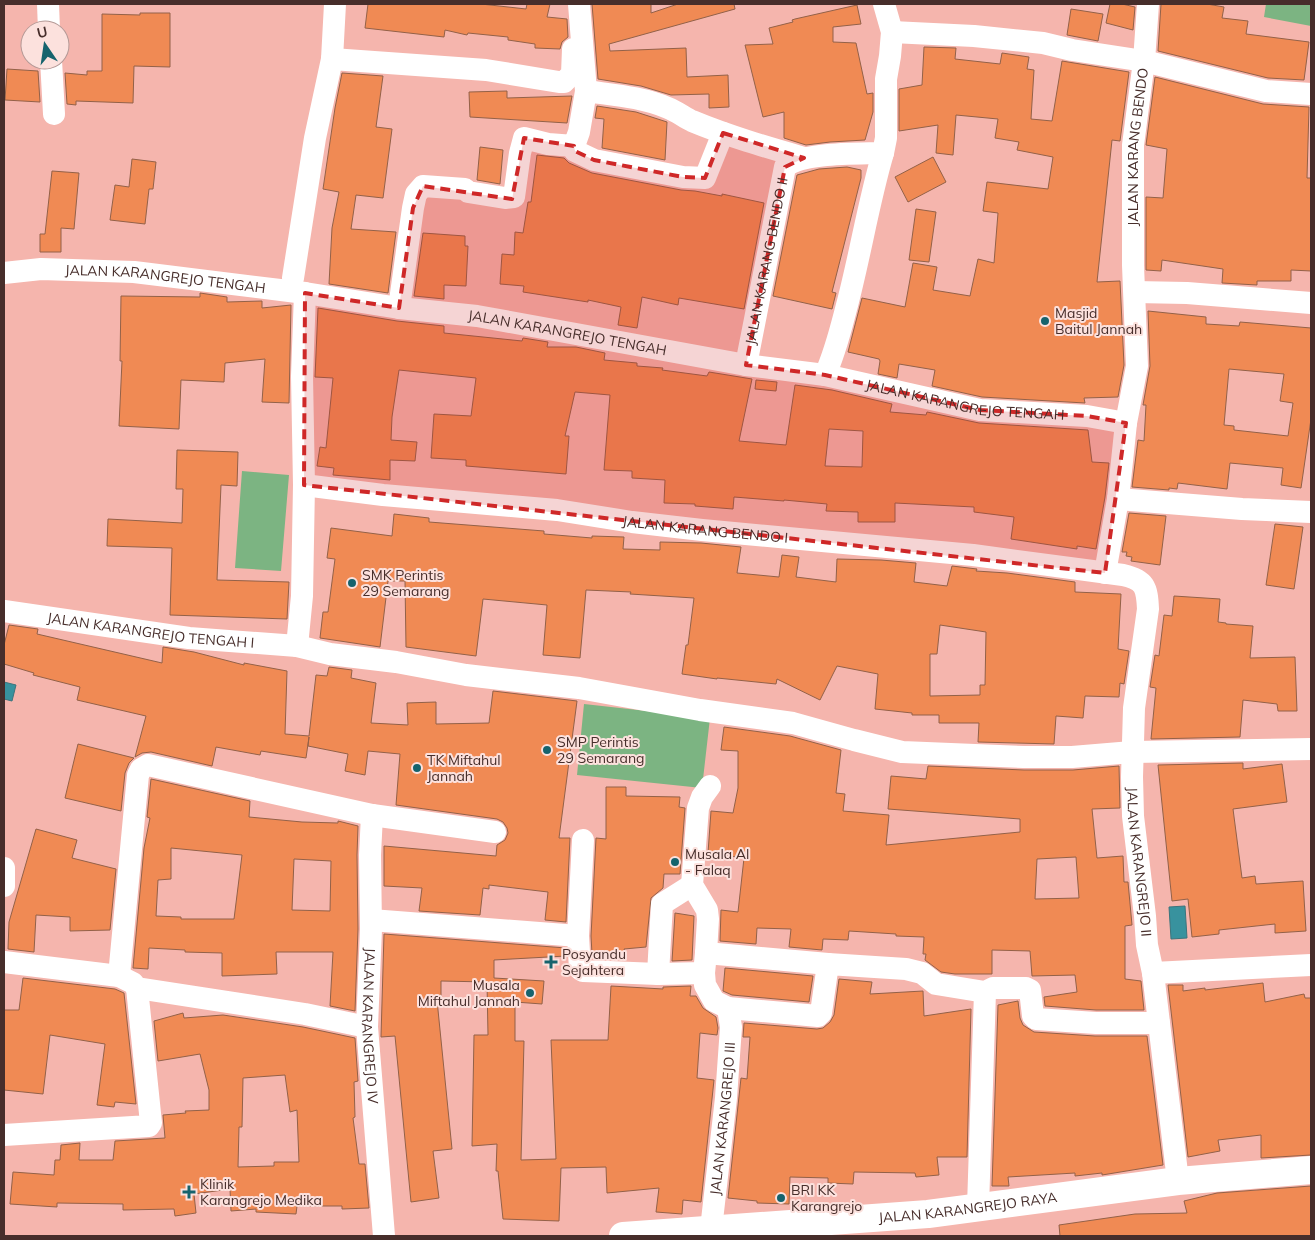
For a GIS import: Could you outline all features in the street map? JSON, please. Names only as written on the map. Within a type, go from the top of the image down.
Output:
[{"type":"main road","name":"JALAN KARANGREJO RAYA","points":[[623,1236],[711,1229],[782,1230],[928,1214],[1178,1181],[1311,1170]]},
{"type":"street","points":[[48,4],[49,20]]},
{"type":"street","points":[[297,646],[302,596],[304,485],[299,286],[315,138],[332,59],[335,4]]},
{"type":"street","points":[[332,59],[486,70],[564,82],[572,74],[573,50],[566,4]]},
{"type":"street","points":[[579,4],[586,91],[579,132],[574,146],[575,151],[594,160],[683,177],[705,178],[723,133]]},
{"type":"street","points":[[825,374],[834,355],[861,253],[871,198],[886,138],[886,79],[892,32],[884,4]]},
{"type":"street","name":"JALAN KARANG BENDO","points":[[1105,573],[1118,499],[1126,423],[1137,366],[1132,205],[1133,145],[1144,61],[1148,4]]},
{"type":"street","points":[[892,32],[974,36],[1043,43],[1072,50],[1144,61],[1266,91],[1311,94]]},
{"type":"street","points":[[52,70],[54,114]]},
{"type":"street","points":[[586,91],[639,99],[669,108],[689,120],[723,133],[753,144],[804,158]]},
{"type":"street","points":[[399,308],[413,208],[416,194],[423,186],[465,190],[505,198],[514,197],[524,138],[548,144],[574,146]]},
{"type":"street","name":"JALAN KARANG BENDO II","points":[[746,365],[785,167],[789,163],[804,158],[883,153]]},
{"type":"street","name":"JALAN KARANGREJO TENGAH","points":[[4,273],[41,269],[134,272],[299,286],[399,308],[478,316],[746,365],[825,374],[980,410],[1088,416],[1126,423]]},
{"type":"street","points":[[1135,292],[1186,292],[1311,303]]},
{"type":"street","name":"JALAN KARANG BENDO I","points":[[304,485],[383,495],[557,510],[632,522],[702,530],[973,555],[1105,573]]},
{"type":"street","points":[[1118,499],[1242,509],[1311,512]]},
{"type":"street","name":"JALAN KARANGREJO II","points":[[1105,573],[1135,578],[1143,584],[1147,593],[1148,609],[1134,708],[1132,752],[1133,816],[1147,945],[1153,973],[1178,1181]]},
{"type":"street","name":"JALAN KARANGREJO TENGAH I","points":[[4,611],[189,638],[297,646],[330,654],[396,662],[466,675],[579,688],[700,710],[793,723],[902,752],[1024,757],[1132,752],[1311,749]]},
{"type":"street","points":[[119,976],[138,775],[145,766],[148,765],[372,815],[495,832]]},
{"type":"street","points":[[710,786],[702,797],[698,808],[692,885],[706,910],[708,919],[705,985],[714,1001],[728,1008],[818,1016],[821,1013],[828,964]]},
{"type":"street","name":"JALAN KARANGREJO IV","points":[[372,815],[367,1026],[384,1236]]},
{"type":"street","points":[[583,840],[578,936],[579,966],[582,971],[658,974],[705,963],[828,964],[906,969],[922,973],[936,984],[985,992],[993,988],[1028,989],[1033,1016],[1036,1019],[1096,1023],[1159,1023]]},
{"type":"street","points":[[4,868],[4,886]]},
{"type":"street","points":[[658,974],[662,904],[692,885]]},
{"type":"street","points":[[370,920],[578,936]]},
{"type":"street","points":[[4,962],[119,976],[133,983],[137,988],[151,1123],[149,1126],[4,1135]]},
{"type":"street","points":[[1153,973],[1311,965]]},
{"type":"street","points":[[137,988],[304,1014],[367,1026]]},
{"type":"street","points":[[978,1207],[985,992]]},
{"type":"street","name":"JALAN KARANGREJO III","points":[[711,1229],[727,1089],[731,1027],[728,1008]]},
{"type":"highlighted area","points":[[723,133],[804,158],[785,167],[746,365],[825,375],[980,410],[1087,416],[1126,423],[1105,573],[304,485],[305,293],[399,308],[413,208],[423,186],[512,199],[524,138],[574,146],[575,151],[594,160],[683,177],[705,178]]},
{"type":"green space","points":[[1266,4],[1311,4],[1311,26],[1264,17]]},
{"type":"green space","points":[[242,471],[289,475],[281,571],[235,568]]},
{"type":"green space","points":[[584,704],[710,718],[702,788],[577,775]]},
{"type":"water","points":[[4,682],[16,685],[12,701],[4,699]]},
{"type":"water","points":[[1185,906],[1187,938],[1171,939],[1169,907]]},
{"type":"building","points":[[368,4],[481,4],[526,9],[527,4],[550,4],[547,17],[567,19],[568,37],[562,42],[560,49],[535,48],[535,44],[508,40],[508,37],[468,33],[467,35],[445,30],[444,37],[365,28]]},
{"type":"building","points":[[592,4],[651,4],[651,13],[678,4],[734,4],[735,9],[609,44],[610,51],[686,48],[687,77],[728,75],[729,107],[709,108],[709,94],[671,95],[641,86],[598,79]]},
{"type":"building","points":[[1110,4],[1135,7],[1133,30],[1106,23]]},
{"type":"building","points":[[1161,4],[1207,4],[1224,7],[1222,18],[1248,21],[1246,34],[1309,42],[1304,80],[1268,78],[1158,51]]},
{"type":"building","points":[[857,5],[861,24],[833,27],[833,42],[856,43],[867,94],[873,93],[873,112],[865,140],[806,145],[784,138],[784,112],[763,117],[745,45],[773,44],[769,28],[793,22],[792,20],[795,19]]},
{"type":"building","points":[[1071,9],[1103,14],[1098,41],[1067,35]]},
{"type":"building","points":[[140,13],[170,13],[170,67],[134,66],[133,103],[76,101],[76,105],[67,104],[65,73],[87,75],[87,71],[102,71],[102,14],[140,15]]},
{"type":"building","points":[[924,47],[956,48],[955,59],[1000,64],[1002,53],[1029,57],[1027,69],[1034,70],[1031,119],[1052,121],[1062,61],[1129,72],[1120,141],[1112,140],[1097,282],[1120,281],[1124,365],[1118,397],[1084,398],[1085,403],[982,397],[932,386],[935,370],[899,364],[897,378],[878,374],[879,359],[848,352],[862,298],[905,307],[913,263],[937,267],[933,290],[970,296],[978,259],[994,263],[998,213],[983,211],[987,182],[1048,189],[1053,157],[1017,150],[1019,142],[995,138],[998,119],[956,115],[953,155],[936,153],[938,125],[899,131],[899,89],[922,85]]},
{"type":"building","points":[[7,69],[38,71],[40,102],[5,100]]},
{"type":"building","points":[[342,73],[383,76],[376,127],[392,129],[383,198],[356,195],[351,229],[396,232],[388,293],[329,284],[332,228],[339,192],[323,189]]},
{"type":"building","points":[[1155,77],[1263,104],[1309,107],[1307,178],[1311,178],[1311,271],[1291,270],[1291,281],[1257,281],[1257,285],[1222,283],[1223,269],[1162,260],[1161,271],[1146,270],[1146,197],[1163,198],[1167,149],[1146,145]]},
{"type":"building","points":[[507,91],[507,98],[572,96],[567,123],[470,117],[469,92]]},
{"type":"building","points":[[597,106],[636,112],[667,122],[665,160],[602,148],[604,119],[595,118]]},
{"type":"building","points":[[480,147],[503,150],[500,184],[477,180]]},
{"type":"building","points":[[537,155],[564,158],[569,163],[592,173],[681,190],[722,196],[722,194],[764,203],[744,309],[679,298],[678,305],[642,297],[637,328],[618,325],[621,307],[588,300],[588,302],[523,292],[524,286],[500,284],[502,254],[514,255],[515,232],[523,233],[528,202],[531,202]]},
{"type":"building","points":[[933,157],[946,182],[908,202],[895,177]]},
{"type":"building","points":[[132,159],[156,162],[153,189],[149,189],[145,224],[110,220],[115,185],[129,187]]},
{"type":"building","points":[[847,167],[861,170],[861,178],[832,292],[836,293],[832,309],[773,296],[797,175],[819,169]]},
{"type":"building","points":[[52,171],[79,173],[74,229],[61,228],[61,252],[40,252],[40,234],[45,234]]},
{"type":"building","points":[[916,209],[936,212],[929,262],[909,260]]},
{"type":"building","points":[[423,233],[465,236],[465,246],[468,246],[466,286],[444,285],[444,299],[414,296]]},
{"type":"building","points":[[200,293],[227,297],[227,302],[262,301],[262,308],[291,305],[289,403],[262,402],[265,359],[225,363],[224,382],[181,380],[179,429],[119,426],[122,361],[120,361],[121,296],[200,297]]},
{"type":"building","points":[[318,308],[397,321],[444,326],[444,333],[522,341],[523,338],[548,342],[547,347],[576,347],[605,353],[604,360],[637,363],[637,366],[663,368],[662,370],[707,376],[709,372],[752,379],[739,441],[786,445],[795,385],[832,390],[892,404],[890,412],[926,415],[927,412],[979,423],[1088,430],[1092,462],[1109,463],[1096,549],[1077,546],[1077,549],[1011,539],[1014,517],[974,512],[974,507],[895,503],[895,522],[858,522],[858,512],[826,511],[827,504],[734,497],[733,509],[695,506],[695,504],[664,503],[665,480],[632,478],[632,471],[604,470],[610,395],[575,392],[565,436],[569,436],[566,474],[466,466],[466,460],[431,458],[434,414],[471,416],[476,378],[399,370],[392,417],[391,440],[417,442],[415,461],[390,460],[390,480],[333,475],[334,468],[317,466],[320,447],[326,448],[333,378],[315,377]],"holes":[[[829,429],[863,431],[862,467],[825,466]]]},
{"type":"building","points":[[1148,311],[1206,317],[1206,324],[1239,326],[1240,322],[1311,328],[1311,419],[1301,488],[1281,485],[1283,468],[1230,463],[1227,489],[1178,483],[1177,489],[1169,488],[1169,490],[1132,487],[1138,440],[1144,441],[1146,405],[1143,405],[1150,366]],"holes":[[[1229,369],[1284,374],[1280,401],[1293,403],[1288,436],[1234,430],[1234,426],[1224,425]]]},
{"type":"building","points":[[756,380],[777,382],[776,391],[755,389]]},
{"type":"building","points":[[177,450],[238,452],[237,486],[221,485],[217,580],[289,582],[287,619],[170,615],[172,548],[107,546],[108,519],[182,523],[183,489],[176,489]]},
{"type":"building","points":[[1129,513],[1166,516],[1160,565],[1131,561],[1132,557],[1126,556],[1127,552],[1122,552]]},
{"type":"building","points":[[394,514],[429,518],[429,522],[544,531],[544,534],[592,538],[592,536],[624,537],[623,549],[660,550],[660,542],[701,543],[741,547],[737,573],[779,577],[782,555],[799,557],[796,577],[836,582],[837,559],[916,563],[914,582],[947,586],[952,566],[977,569],[976,571],[1075,582],[1075,592],[1121,594],[1118,649],[1129,651],[1124,684],[1120,683],[1119,697],[1085,696],[1083,718],[1056,716],[1054,744],[978,742],[979,723],[939,723],[939,715],[912,715],[912,713],[875,709],[878,674],[837,666],[820,700],[777,679],[776,684],[682,674],[694,598],[586,590],[580,658],[543,655],[547,605],[483,599],[476,656],[406,647],[405,581],[388,581],[380,647],[320,638],[323,612],[328,612],[335,559],[327,558],[331,528],[392,536]],"holes":[[[940,625],[986,632],[985,685],[980,685],[980,695],[930,696],[930,654],[937,654]]]},
{"type":"building","points":[[1275,524],[1303,527],[1294,589],[1266,585]]},
{"type":"building","points":[[1174,596],[1220,599],[1218,622],[1253,626],[1250,658],[1295,657],[1297,711],[1278,711],[1277,704],[1243,700],[1240,737],[1151,739],[1156,688],[1150,687],[1155,655],[1159,656],[1164,615],[1172,616]]},
{"type":"building","points":[[9,625],[38,629],[37,634],[162,663],[163,647],[194,652],[244,665],[244,663],[287,671],[285,734],[309,736],[316,675],[327,676],[329,667],[352,670],[351,678],[376,683],[371,723],[408,725],[407,703],[436,702],[436,724],[489,723],[493,691],[577,701],[559,838],[570,838],[566,922],[545,920],[548,892],[489,885],[489,889],[483,888],[480,915],[419,911],[422,888],[384,886],[384,846],[496,856],[497,845],[505,840],[508,833],[503,822],[497,819],[396,805],[400,754],[368,751],[365,775],[345,771],[348,754],[308,746],[309,737],[306,758],[261,751],[260,755],[216,747],[212,766],[151,752],[142,753],[135,757],[146,716],[77,700],[80,687],[33,675],[34,673],[4,664],[4,645]]},
{"type":"building","points":[[724,727],[790,736],[841,750],[836,793],[845,794],[843,811],[889,815],[886,845],[1020,832],[1020,819],[888,809],[891,776],[926,779],[928,766],[1073,770],[1119,766],[1120,808],[1092,809],[1097,858],[1123,856],[1124,882],[1128,882],[1132,925],[1125,926],[1125,979],[1141,981],[1144,1010],[1096,1010],[1045,1006],[1044,997],[1077,992],[1075,975],[1032,976],[1030,951],[992,950],[992,974],[955,974],[941,972],[925,960],[926,954],[923,954],[924,937],[849,931],[848,940],[823,939],[822,950],[789,947],[791,929],[757,928],[756,944],[720,941],[721,910],[738,912],[744,858],[708,853],[711,811],[733,813],[738,788],[738,751],[721,750]],"holes":[[[1076,857],[1079,898],[1035,899],[1037,859]]]},
{"type":"building","points":[[78,744],[134,758],[129,763],[125,773],[121,811],[65,798]]},
{"type":"building","points":[[1243,763],[1243,769],[1282,764],[1287,802],[1233,809],[1242,878],[1255,876],[1256,884],[1303,881],[1306,931],[1275,933],[1275,924],[1219,930],[1219,934],[1192,937],[1188,899],[1172,901],[1158,765]]},
{"type":"building","points":[[151,779],[250,801],[249,817],[302,822],[338,823],[338,821],[358,826],[358,929],[355,1011],[330,1006],[333,952],[276,952],[277,974],[222,976],[222,953],[185,952],[185,950],[149,948],[148,969],[133,968],[144,848],[150,818],[147,817]],"holes":[[[171,848],[242,855],[234,919],[181,919],[181,917],[156,916],[158,880],[171,879]],[[294,859],[331,861],[330,911],[292,910]]]},
{"type":"building","points":[[606,787],[626,787],[626,796],[680,797],[679,807],[685,808],[680,874],[664,874],[663,888],[651,898],[646,947],[624,949],[625,952],[592,954],[591,936],[596,838],[606,839]]},
{"type":"building","points":[[36,829],[77,840],[72,858],[116,869],[110,930],[70,931],[70,917],[36,915],[34,952],[8,949],[9,922]]},
{"type":"building","points":[[675,913],[694,916],[692,960],[672,961]]},
{"type":"building","points":[[384,934],[566,948],[566,956],[494,960],[494,978],[544,981],[542,1004],[515,1002],[515,1041],[524,1041],[521,1160],[556,1159],[551,1040],[608,1040],[611,986],[663,989],[663,987],[691,986],[690,996],[696,996],[703,1008],[716,1017],[718,1028],[717,1035],[700,1033],[697,1078],[714,1080],[701,1202],[683,1200],[682,1214],[656,1212],[659,1188],[607,1193],[606,1167],[561,1168],[559,1221],[503,1219],[498,1171],[496,1171],[497,1144],[472,1146],[474,1035],[488,1035],[487,982],[441,981],[441,1000],[437,1000],[452,1149],[433,1151],[439,1198],[411,1202],[395,1036],[381,1037]]},
{"type":"building","points":[[725,968],[813,976],[809,1002],[732,995],[723,991]]},
{"type":"building","points":[[23,978],[115,989],[124,993],[136,1104],[115,1102],[114,1107],[97,1105],[105,1044],[50,1035],[43,1094],[4,1090],[4,1010],[19,1010]]},
{"type":"building","points":[[839,979],[872,982],[870,994],[923,991],[924,1016],[971,1009],[967,1157],[937,1157],[939,1175],[916,1177],[915,1173],[854,1172],[853,1184],[828,1183],[828,1178],[790,1177],[789,1204],[757,1203],[757,1201],[728,1198],[741,1078],[747,1079],[750,1037],[743,1037],[744,1023],[823,1028],[834,1015]]},
{"type":"building","points":[[1263,983],[1265,1002],[1304,994],[1305,998],[1311,998],[1311,1155],[1261,1158],[1261,1135],[1218,1140],[1220,1151],[1188,1157],[1168,985],[1183,985],[1183,991]]},
{"type":"building","points":[[1018,1001],[1020,1018],[1023,1025],[1034,1032],[1095,1036],[1147,1036],[1163,1165],[1102,1175],[1102,1173],[1075,1176],[1075,1173],[1008,1177],[1009,1186],[992,1186],[998,1005]]},
{"type":"building","points":[[183,1013],[184,1018],[223,1015],[303,1027],[355,1038],[358,1081],[354,1082],[355,1117],[353,1118],[359,1164],[365,1164],[369,1208],[342,1209],[342,1206],[297,1206],[296,1214],[256,1212],[256,1209],[231,1211],[230,1189],[194,1194],[196,1213],[175,1216],[174,1209],[123,1210],[123,1204],[57,1203],[57,1207],[10,1204],[13,1172],[54,1175],[55,1160],[60,1160],[61,1145],[80,1143],[79,1160],[113,1160],[115,1141],[165,1138],[163,1115],[186,1113],[185,1111],[209,1110],[209,1090],[200,1054],[158,1061],[154,1021]],"holes":[[[285,1075],[290,1112],[297,1110],[299,1162],[274,1162],[274,1166],[238,1167],[239,1127],[242,1127],[243,1078]]]},
{"type":"building","points":[[1311,1186],[1311,1236],[1060,1236],[1059,1225],[1135,1214],[1187,1213],[1184,1201],[1217,1193]]},
{"type":"place","name":"Masjid Baitul Jannah","points":[[1045,321]]},
{"type":"place","name":"SMK Perintis 29 Semarang","points":[[352,583]]},
{"type":"place","name":"SMP Perintis 29 Semarang","points":[[547,750]]},
{"type":"place","name":"TK Miftahul Jannah","points":[[417,768]]},
{"type":"place","name":"Musala Al - Falaq","points":[[675,862]]},
{"type":"place","name":"Posyandu Sejahtera","points":[[551,962]]},
{"type":"place","name":"Musala Miftahul Jannah","points":[[530,993]]},
{"type":"place","name":"Klinik Karangrejo Medika","points":[[189,1192]]},
{"type":"place","name":"BRI KK Karangrejo","points":[[781,1198]]}]
